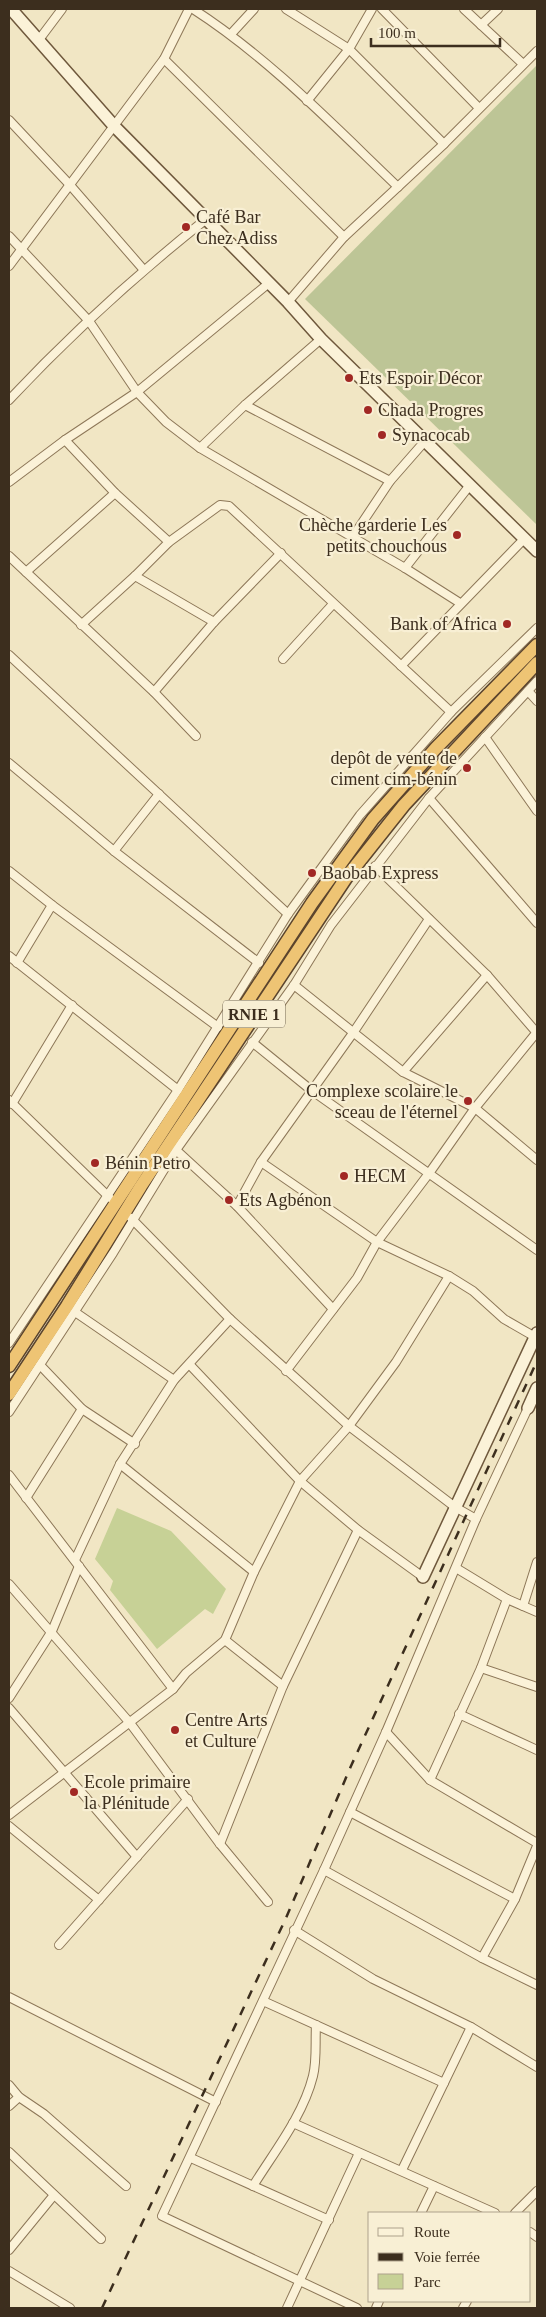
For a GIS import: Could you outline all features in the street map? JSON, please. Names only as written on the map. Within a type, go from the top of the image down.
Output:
[{"type":"highway","name":"RNIE 1","points":[[9,1394],[67,1306],[120,1208],[312,903],[356,841],[436,748],[537,645]]},
{"type":"highway","name":"RNIE 1","points":[[9,1366],[120,1208],[322,911],[362,857],[428,779],[537,663]]},
{"type":"main road","points":[[11,9],[115,127],[205,220],[288,302],[321,339],[537,550]]},
{"type":"main road","points":[[423,1577],[537,1336]]},
{"type":"main road","points":[[528,1408],[537,1388]]},
{"type":"street","points":[[38,41],[62,9]]},
{"type":"street","points":[[9,266],[115,127],[164,59],[189,9]]},
{"type":"street","points":[[193,9],[231,34],[307,101],[398,187]]},
{"type":"street","points":[[231,34],[254,9]]},
{"type":"street","points":[[286,9],[349,49],[444,144]]},
{"type":"street","points":[[307,101],[349,49],[372,9]]},
{"type":"street","points":[[382,9],[479,108]]},
{"type":"street","points":[[464,9],[524,64]]},
{"type":"street","points":[[481,25],[498,9]]},
{"type":"street","points":[[288,302],[344,237],[444,144],[537,51]]},
{"type":"street","points":[[164,59],[344,237]]},
{"type":"street","points":[[9,120],[70,185],[143,269]]},
{"type":"street","points":[[9,400],[143,269],[205,220]]},
{"type":"street","points":[[9,236],[89,321],[137,392],[166,422],[200,448],[405,568],[460,603]]},
{"type":"street","points":[[9,482],[65,440],[137,392],[268,282]]},
{"type":"street","points":[[200,448],[245,405],[321,339]]},
{"type":"street","points":[[245,405],[390,481]]},
{"type":"street","points":[[65,440],[115,493],[168,542]]},
{"type":"street","points":[[352,538],[390,481],[425,441]]},
{"type":"street","points":[[405,568],[470,485]]},
{"type":"street","points":[[26,572],[115,493]]},
{"type":"street","points":[[81,625],[135,576],[168,542],[224,504],[281,553],[332,604],[451,712]]},
{"type":"street","points":[[401,666],[460,603],[526,538]]},
{"type":"street","points":[[154,692],[214,622],[281,553]]},
{"type":"street","points":[[9,556],[154,692],[196,736]]},
{"type":"street","points":[[135,576],[214,622]]},
{"type":"street","points":[[283,659],[332,604]]},
{"type":"street","points":[[9,1412],[74,1312],[120,1208],[178,1090],[288,914],[360,815],[451,712],[537,628]]},
{"type":"street","points":[[9,654],[288,914]]},
{"type":"street","points":[[9,1343],[120,1208],[176,1150],[294,985],[331,924],[429,798],[537,682]]},
{"type":"street","points":[[528,691],[537,701]]},
{"type":"street","points":[[485,737],[537,811]]},
{"type":"street","points":[[9,764],[114,851],[259,963]]},
{"type":"street","points":[[114,851],[159,794]]},
{"type":"street","points":[[429,798],[537,923]]},
{"type":"street","points":[[286,1371],[357,1278],[377,1242],[475,1108],[537,1033],[487,975],[375,866]]},
{"type":"street","points":[[9,871],[52,905],[218,1026]]},
{"type":"street","points":[[17,963],[52,905]]},
{"type":"street","points":[[237,1206],[261,1162],[353,1033],[429,919]]},
{"type":"street","points":[[9,956],[178,1090]]},
{"type":"street","points":[[403,1072],[487,975]]},
{"type":"street","points":[[294,985],[403,1072],[475,1108],[537,1160]]},
{"type":"street","points":[[72,1005],[10,1102],[120,1208],[230,1320],[286,1371],[349,1426],[455,1507],[476,1519]]},
{"type":"street","points":[[252,1042],[311,1090],[430,1172],[537,1250]]},
{"type":"street","points":[[176,1150],[237,1206],[333,1309]]},
{"type":"street","points":[[261,1162],[377,1242],[449,1276],[474,1292],[504,1319],[537,1336]]},
{"type":"street","points":[[9,1816],[173,1688],[186,1672],[225,1640],[254,1572],[300,1481],[349,1426],[396,1362],[449,1276]]},
{"type":"street","points":[[74,1312],[174,1380]]},
{"type":"street","points":[[9,1698],[52,1631],[77,1563],[120,1464],[136,1444],[174,1380],[230,1320]]},
{"type":"street","points":[[40,1365],[82,1409],[136,1444]]},
{"type":"street","points":[[190,1365],[300,1481],[358,1530],[423,1577]]},
{"type":"street","points":[[358,2308],[162,2216],[191,2158],[294,1930],[324,1870],[386,1732],[476,1519],[528,1408]]},
{"type":"street","points":[[26,1498],[82,1409]]},
{"type":"street","points":[[120,1464],[254,1572]]},
{"type":"street","points":[[9,1475],[173,1688]]},
{"type":"street","points":[[220,1844],[283,1686],[358,1530]]},
{"type":"street","points":[[523,1606],[537,1562]]},
{"type":"street","points":[[456,1568],[507,1599],[537,1612]]},
{"type":"street","points":[[9,1584],[52,1631],[130,1723],[220,1844],[268,1902]]},
{"type":"street","points":[[430,1780],[458,1714],[481,1668],[507,1599]]},
{"type":"street","points":[[225,1640],[283,1686]]},
{"type":"street","points":[[481,1668],[537,1686]]},
{"type":"street","points":[[9,1708],[137,1858]]},
{"type":"street","points":[[458,1714],[537,1750]]},
{"type":"street","points":[[386,1732],[430,1780],[537,1845],[515,1899],[482,1958]]},
{"type":"street","points":[[59,1945],[188,1799]]},
{"type":"street","points":[[350,1812],[515,1899]]},
{"type":"street","points":[[9,1826],[99,1900]]},
{"type":"street","points":[[324,1870],[482,1958],[537,1985]]},
{"type":"street","points":[[294,1930],[374,1979],[471,2027],[537,2067]]},
{"type":"street","points":[[10,2000],[216,2102]]},
{"type":"street","points":[[262,2001],[444,2083]]},
{"type":"street","points":[[253,2186],[293,2122],[314,2075],[316,2025]]},
{"type":"street","points":[[402,2170],[471,2027]]},
{"type":"street","points":[[9,2085],[18,2097],[44,2114],[126,2186]]},
{"type":"street","points":[[9,2106],[18,2097]]},
{"type":"street","points":[[293,2122],[493,2212]]},
{"type":"street","points":[[9,2152],[101,2239]]},
{"type":"street","points":[[287,2308],[359,2152]]},
{"type":"street","points":[[191,2158],[329,2220]]},
{"type":"street","points":[[421,2212],[434,2186]]},
{"type":"street","points":[[516,2212],[537,2191]]},
{"type":"street","points":[[9,2250],[54,2195]]},
{"type":"street","points":[[9,2271],[70,2308]]},
{"type":"green space","points":[[537,65],[537,525],[305,299]]},
{"type":"green space","points":[[117,1508],[171,1531],[226,1589],[213,1614],[205,1609],[157,1649],[110,1590],[113,1581],[95,1559]]},
{"type":"railway","points":[[102,2308],[286,1918],[351,1766],[537,1361]]},
{"type":"place","name":"Café Bar Chez Adiss","points":[[186,227]]},
{"type":"place","name":"Ets Espoir Décor","points":[[349,378]]},
{"type":"place","name":"Chada Progres","points":[[368,410]]},
{"type":"place","name":"Synacocab","points":[[382,435]]},
{"type":"place","name":"Chèche garderie Les petits chouchous","points":[[457,535]]},
{"type":"place","name":"Bank of Africa","points":[[507,624]]},
{"type":"place","name":"depôt de vente de ciment cim-bénin","points":[[467,768]]},
{"type":"place","name":"Baobab Express","points":[[312,873]]},
{"type":"place","name":"Complexe scolaire le sceau de l'éternel","points":[[468,1101]]},
{"type":"place","name":"Bénin Petro","points":[[95,1163]]},
{"type":"place","name":"HECM","points":[[344,1176]]},
{"type":"place","name":"Ets Agbénon","points":[[229,1200]]},
{"type":"place","name":"Centre Arts et Culture","points":[[175,1730]]},
{"type":"place","name":"Ecole primaire la Plénitude","points":[[74,1792]]}]
